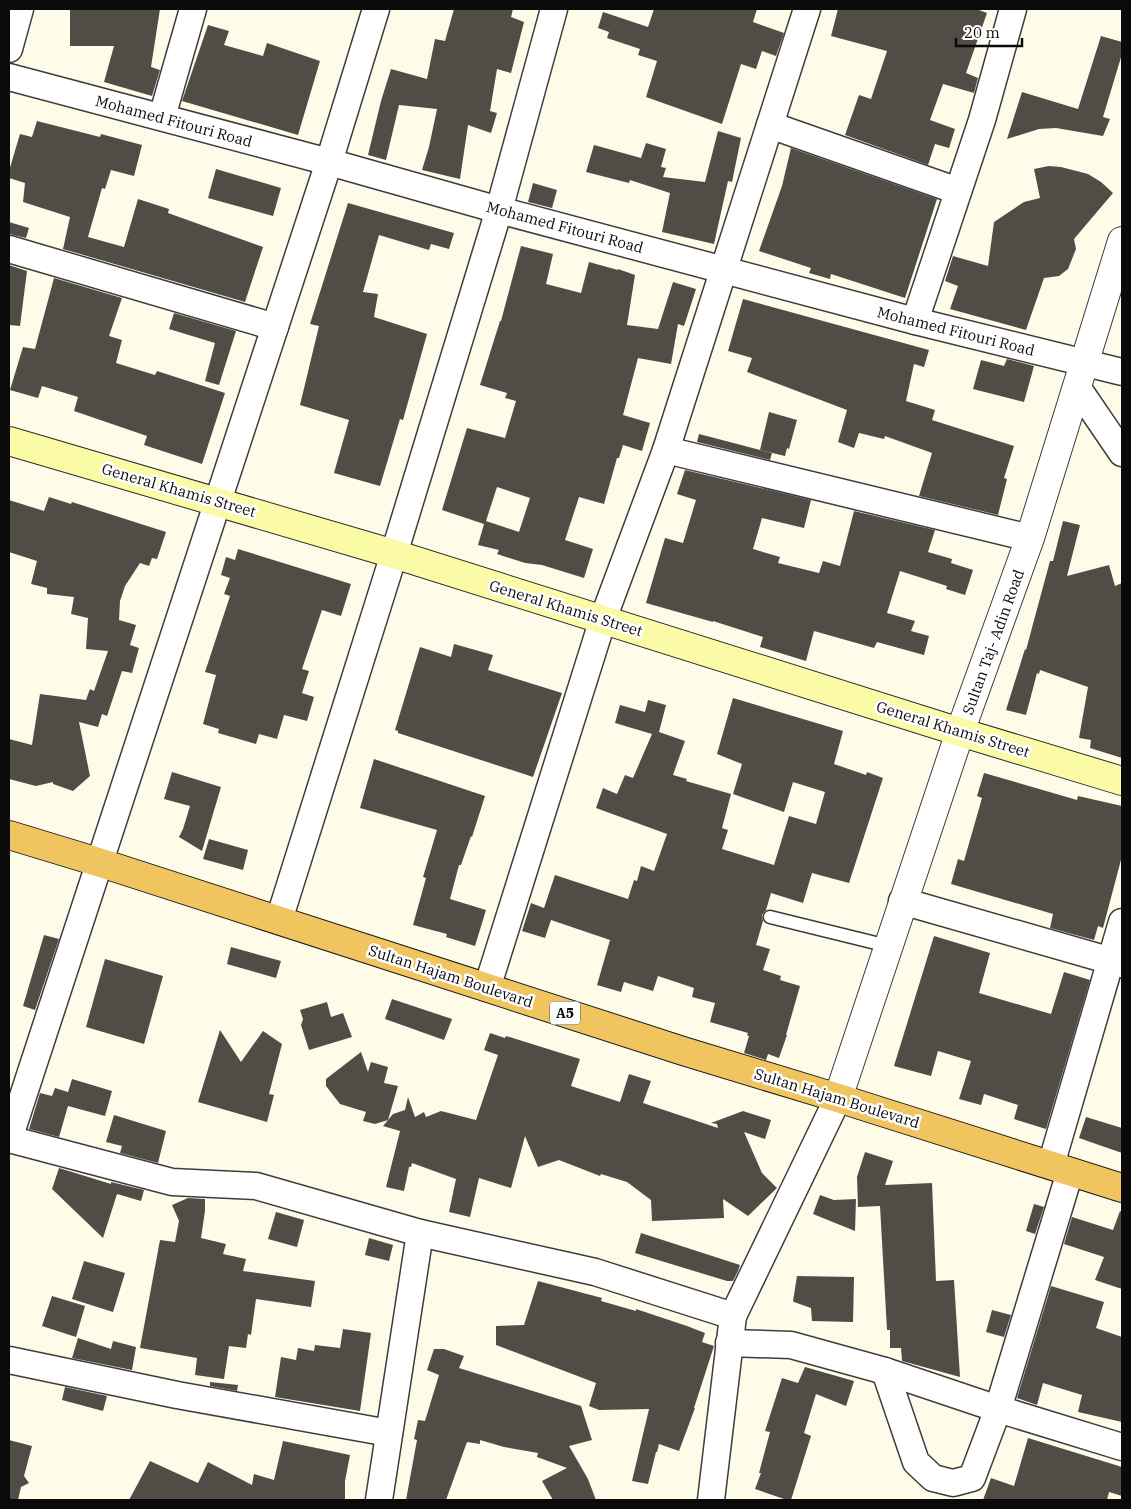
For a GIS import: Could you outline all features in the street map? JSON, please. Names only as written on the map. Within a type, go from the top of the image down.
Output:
[{"type":"highway","name":"Sultan Hajam Boulevard","points":[[9,835],[279,920],[682,1051],[838,1098],[1122,1188]]},
{"type":"main road","name":"General Khamis Street","points":[[9,441],[394,554],[1122,781]]},
{"type":"street","points":[[9,49],[20,9]]},
{"type":"street","points":[[162,117],[194,9]]},
{"type":"street","points":[[376,9],[329,162],[98,862],[9,1139],[172,1182],[256,1186],[420,1233],[595,1272],[733,1316]]},
{"type":"street","points":[[279,920],[394,554],[499,210],[554,9]]},
{"type":"street","points":[[487,988],[603,619],[666,450],[807,9]]},
{"type":"street","points":[[915,321],[982,120],[1013,9]]},
{"type":"street","name":"Mohamed Fitouri Road","points":[[9,77],[915,321],[1081,375],[1122,372]]},
{"type":"street","points":[[770,125],[958,191]]},
{"type":"street","name":"Sultan Taj- Adin Road","points":[[838,1098],[902,901],[960,732],[1030,538],[1122,241]]},
{"type":"street","points":[[9,249],[275,327]]},
{"type":"street","points":[[1081,375],[1122,453]]},
{"type":"street","points":[[666,450],[1030,538]]},
{"type":"street","points":[[902,901],[1117,963]]},
{"type":"street","points":[[885,1371],[916,1462],[933,1478],[953,1483],[972,1478],[998,1409],[1061,1168],[1072,1090],[1117,963],[1122,922]]},
{"type":"street","points":[[711,1500],[733,1316],[838,1098]]},
{"type":"street","points":[[379,1500],[420,1233]]},
{"type":"street","points":[[729,1343],[791,1346],[885,1371],[998,1409],[1122,1446]]},
{"type":"street","points":[[9,1360],[176,1395],[389,1433]]},
{"type":"lane","points":[[770,917],[888,946]]},
{"type":"building","points":[[70,9],[160,9],[151,67],[160,70],[152,96],[104,82],[114,46],[70,46]]},
{"type":"building","points":[[454,9],[513,9],[511,17],[524,22],[511,73],[497,69],[490,111],[497,113],[491,133],[468,125],[460,179],[422,170],[437,109],[399,105],[386,160],[368,155],[391,69],[427,79],[435,39],[445,41]]},
{"type":"building","points":[[654,9],[757,9],[753,22],[784,33],[776,56],[762,51],[756,69],[741,64],[722,124],[646,97],[657,61],[638,55],[640,49],[607,38],[609,32],[598,28],[603,12],[648,27]]},
{"type":"building","points":[[838,9],[976,9],[987,13],[966,73],[978,78],[974,93],[943,84],[930,120],[955,129],[949,148],[935,144],[928,165],[845,135],[859,95],[871,99],[887,51],[831,36]]},
{"type":"building","points":[[208,25],[229,31],[224,45],[263,56],[267,43],[320,61],[298,135],[182,101]]},
{"type":"building","points":[[1101,36],[1122,42],[1122,54],[1103,117],[1110,119],[1103,136],[1056,128],[1039,129],[1007,139],[1022,92],[1078,109]]},
{"type":"building","points":[[37,121],[100,137],[101,134],[142,145],[134,176],[111,170],[105,189],[102,188],[88,237],[124,247],[138,199],[169,209],[168,213],[263,247],[245,302],[63,249],[70,217],[23,202],[25,183],[9,178],[9,171],[20,134],[32,137]]},
{"type":"building","points":[[718,131],[741,138],[732,182],[728,181],[714,244],[662,232],[670,193],[630,180],[629,183],[586,172],[594,145],[641,158],[646,143],[666,149],[661,167],[666,168],[663,177],[705,182]]},
{"type":"building","points":[[791,148],[937,199],[905,298],[831,274],[830,279],[809,273],[811,268],[759,251],[782,186]]},
{"type":"building","points":[[1049,166],[1088,174],[1113,193],[1074,239],[1076,249],[1068,269],[1059,276],[1044,278],[1026,330],[950,309],[958,286],[945,281],[953,256],[988,266],[994,222],[1024,202],[1040,198],[1034,169]]},
{"type":"building","points":[[216,169],[281,188],[273,216],[208,198]]},
{"type":"building","points":[[533,183],[557,190],[552,208],[528,202]]},
{"type":"building","points":[[348,203],[454,233],[449,249],[431,244],[429,250],[379,235],[363,292],[378,294],[374,317],[427,334],[403,420],[400,419],[380,486],[334,473],[349,420],[300,405],[319,326],[310,324]]},
{"type":"building","points":[[9,222],[29,228],[26,238],[9,234]]},
{"type":"building","points":[[521,246],[553,254],[546,284],[581,293],[589,262],[635,275],[627,325],[658,329],[673,282],[696,289],[684,326],[678,324],[671,364],[638,358],[623,415],[650,423],[642,451],[623,445],[619,458],[617,458],[604,504],[579,497],[565,540],[593,549],[584,578],[542,565],[525,563],[497,554],[499,550],[478,545],[484,524],[442,510],[467,428],[505,438],[516,401],[505,398],[507,393],[480,385],[501,321]],"holes":[[[497,487],[530,498],[519,532],[486,521]]]},
{"type":"building","points":[[9,265],[27,271],[20,326],[9,325]]},
{"type":"building","points":[[54,278],[122,298],[109,336],[122,340],[116,363],[155,375],[157,371],[225,393],[202,464],[144,445],[147,436],[74,411],[78,397],[42,386],[38,398],[10,390],[23,347],[35,349]]},
{"type":"building","points":[[743,299],[929,350],[924,367],[914,364],[906,401],[935,410],[932,420],[1014,446],[1004,478],[1007,479],[998,515],[919,496],[932,453],[885,436],[884,439],[859,433],[854,448],[838,442],[847,410],[747,372],[752,358],[728,351]]},
{"type":"building","points":[[174,313],[236,331],[219,385],[205,381],[215,343],[169,329]]},
{"type":"building","points":[[1007,359],[1034,366],[1024,402],[973,389],[981,360],[1004,366]]},
{"type":"building","points":[[769,412],[797,420],[789,449],[787,448],[785,456],[760,450]]},
{"type":"building","points":[[699,434],[772,453],[770,460],[697,442]]},
{"type":"building","points":[[685,470],[811,500],[804,528],[762,518],[753,549],[780,557],[778,563],[819,573],[823,561],[840,566],[854,511],[935,530],[928,552],[952,559],[951,563],[973,570],[965,595],[946,589],[947,586],[900,571],[887,613],[915,621],[911,631],[929,636],[924,655],[877,642],[874,648],[814,631],[806,661],[760,647],[763,637],[646,603],[665,538],[683,543],[696,500],[677,494]]},
{"type":"building","points":[[49,497],[71,504],[72,502],[166,532],[157,559],[152,558],[149,566],[140,563],[125,586],[120,601],[119,620],[136,625],[130,645],[139,648],[132,673],[122,671],[107,716],[102,714],[98,727],[79,722],[90,776],[73,791],[53,784],[53,782],[36,786],[9,779],[9,739],[32,745],[40,694],[86,700],[90,689],[94,691],[108,651],[86,649],[88,618],[71,614],[74,597],[47,594],[47,588],[31,584],[37,561],[9,552],[9,500],[44,511]]},
{"type":"building","points":[[1063,521],[1080,525],[1067,576],[1109,565],[1115,586],[1122,583],[1122,758],[1090,748],[1091,740],[1079,738],[1088,687],[1040,670],[1039,674],[1037,673],[1026,715],[1006,710],[1026,650],[1050,561],[1053,561]]},
{"type":"building","points":[[238,549],[351,584],[341,616],[322,610],[302,669],[309,671],[302,693],[314,697],[307,721],[284,715],[277,739],[259,734],[256,744],[218,733],[219,729],[203,724],[216,675],[205,672],[230,596],[224,594],[230,578],[221,575],[226,557],[235,560]]},
{"type":"building","points":[[454,644],[493,655],[488,670],[562,693],[533,777],[398,733],[395,730],[420,647],[451,657]]},
{"type":"building","points":[[733,698],[843,731],[834,764],[866,775],[867,772],[883,778],[849,883],[812,873],[803,903],[771,893],[766,910],[762,915],[763,921],[756,945],[770,949],[763,970],[781,976],[780,980],[800,986],[779,1058],[768,1054],[766,1060],[744,1053],[749,1036],[747,1035],[748,1033],[710,1022],[715,1003],[692,997],[694,988],[658,976],[653,991],[624,982],[621,992],[597,985],[610,940],[551,920],[545,938],[522,931],[531,903],[544,908],[555,875],[628,899],[634,880],[637,881],[641,866],[654,871],[667,834],[596,808],[603,788],[617,794],[625,775],[633,778],[652,734],[615,723],[620,705],[645,712],[648,700],[666,705],[659,732],[685,741],[673,775],[687,779],[686,781],[731,794],[722,828],[728,830],[722,849],[774,865],[789,816],[816,824],[825,792],[793,782],[784,812],[733,794],[742,764],[717,754]]},
{"type":"building","points":[[374,759],[485,796],[472,837],[461,865],[459,865],[450,899],[486,910],[475,946],[446,937],[447,934],[413,925],[426,878],[423,877],[437,830],[360,808]]},
{"type":"building","points":[[172,772],[221,787],[202,851],[179,837],[190,806],[164,799]]},
{"type":"building","points":[[984,773],[1077,800],[1078,796],[1122,806],[1122,856],[1103,928],[1098,926],[1094,940],[1050,928],[1053,914],[951,884],[958,859],[964,861],[982,798],[977,796]]},
{"type":"building","points":[[209,839],[248,850],[243,870],[203,859]]},
{"type":"building","points":[[44,935],[59,939],[35,1010],[23,1006]]},
{"type":"building","points":[[934,936],[990,953],[979,993],[1051,1014],[1064,972],[1090,980],[1046,1129],[1014,1119],[1018,1105],[984,1094],[981,1105],[959,1099],[971,1061],[938,1051],[931,1076],[894,1066]]},
{"type":"building","points":[[231,947],[281,961],[276,978],[227,964]]},
{"type":"building","points":[[105,959],[163,976],[144,1044],[86,1027]]},
{"type":"building","points":[[392,999],[452,1019],[444,1040],[385,1019]]},
{"type":"building","points":[[327,1002],[331,1017],[343,1013],[352,1037],[309,1050],[301,1025],[303,1019],[300,1010]]},
{"type":"building","points":[[220,1030],[241,1062],[263,1031],[282,1044],[269,1094],[274,1095],[267,1122],[198,1102]]},
{"type":"building","points":[[490,1033],[505,1038],[506,1036],[580,1059],[571,1086],[620,1102],[629,1074],[651,1081],[643,1103],[718,1128],[717,1124],[711,1123],[743,1111],[771,1120],[765,1139],[744,1132],[762,1173],[777,1188],[748,1216],[723,1199],[724,1218],[652,1221],[651,1200],[627,1182],[601,1174],[600,1176],[559,1160],[538,1167],[525,1136],[511,1188],[479,1178],[470,1217],[449,1212],[456,1179],[412,1163],[411,1167],[409,1167],[404,1191],[386,1187],[400,1131],[383,1126],[393,1114],[405,1110],[408,1097],[415,1117],[424,1112],[426,1117],[441,1111],[476,1120],[498,1055],[484,1050]]},
{"type":"building","points":[[361,1052],[368,1072],[371,1062],[388,1067],[384,1083],[398,1086],[388,1120],[375,1124],[363,1121],[366,1112],[340,1104],[326,1086],[326,1079]]},
{"type":"building","points":[[72,1079],[112,1091],[105,1116],[68,1106],[59,1137],[29,1129],[40,1093],[52,1096],[55,1088],[68,1092]]},
{"type":"building","points":[[114,1115],[166,1131],[158,1163],[120,1153],[122,1146],[106,1142]]},
{"type":"building","points":[[1086,1117],[1122,1128],[1122,1153],[1079,1138]]},
{"type":"building","points":[[865,1152],[893,1161],[885,1185],[932,1183],[936,1281],[954,1280],[960,1377],[902,1361],[901,1348],[890,1348],[890,1330],[887,1330],[880,1206],[858,1207],[857,1177]]},
{"type":"building","points":[[59,1168],[111,1184],[111,1182],[144,1190],[141,1201],[117,1194],[103,1238],[52,1189]]},
{"type":"building","points":[[820,1195],[834,1200],[856,1199],[855,1231],[813,1214]]},
{"type":"building","points":[[188,1198],[205,1199],[201,1238],[226,1244],[223,1254],[246,1259],[243,1271],[315,1281],[311,1307],[256,1299],[251,1335],[248,1334],[246,1348],[229,1346],[224,1379],[195,1375],[197,1358],[140,1348],[160,1240],[175,1242],[179,1221],[172,1205]]},
{"type":"building","points":[[1034,1204],[1044,1207],[1035,1234],[1026,1231]]},
{"type":"building","points":[[1120,1211],[1122,1212],[1122,1289],[1095,1280],[1104,1257],[1064,1244],[1072,1217],[1113,1230]]},
{"type":"building","points":[[276,1212],[304,1220],[297,1247],[268,1239]]},
{"type":"building","points":[[641,1233],[740,1265],[738,1271],[733,1281],[727,1281],[635,1253]]},
{"type":"building","points":[[369,1238],[393,1245],[389,1261],[365,1255]]},
{"type":"building","points":[[84,1261],[125,1273],[113,1312],[72,1299]]},
{"type":"building","points":[[797,1276],[854,1277],[853,1322],[812,1321],[811,1308],[793,1301]]},
{"type":"building","points":[[538,1281],[602,1298],[601,1301],[636,1311],[636,1309],[687,1326],[705,1333],[702,1342],[714,1346],[695,1408],[679,1451],[659,1444],[648,1484],[632,1481],[649,1409],[599,1410],[589,1406],[596,1383],[496,1345],[496,1326],[524,1325]]},
{"type":"building","points":[[1051,1286],[1104,1302],[1096,1328],[1122,1337],[1122,1422],[1078,1412],[1082,1395],[1043,1383],[1037,1405],[1017,1398]]},
{"type":"building","points":[[52,1296],[85,1306],[76,1337],[42,1326]]},
{"type":"building","points":[[992,1310],[1011,1315],[1004,1337],[986,1332]]},
{"type":"building","points":[[343,1329],[371,1333],[360,1411],[275,1397],[281,1357],[296,1360],[298,1348],[314,1351],[315,1345],[340,1348]]},
{"type":"building","points":[[78,1338],[111,1349],[113,1341],[136,1347],[132,1370],[72,1358]]},
{"type":"building","points":[[434,1349],[444,1349],[464,1356],[459,1368],[581,1406],[592,1440],[569,1446],[588,1479],[596,1500],[553,1500],[542,1481],[567,1468],[537,1457],[538,1453],[504,1447],[480,1440],[480,1444],[467,1442],[446,1500],[406,1500],[417,1440],[414,1439],[418,1420],[425,1421],[439,1375],[427,1370]]},
{"type":"building","points":[[805,1367],[854,1381],[846,1406],[816,1394],[804,1433],[811,1436],[791,1500],[787,1500],[755,1489],[761,1473],[759,1473],[770,1432],[765,1431],[782,1378],[798,1383]]},
{"type":"building","points":[[210,1382],[238,1385],[237,1391],[210,1386]]},
{"type":"building","points":[[65,1387],[107,1396],[103,1411],[62,1400]]},
{"type":"building","points":[[1028,1438],[1122,1467],[1122,1496],[1109,1492],[1107,1500],[983,1500],[991,1478],[1014,1486]]},
{"type":"building","points":[[9,1440],[32,1446],[24,1476],[29,1483],[21,1487],[18,1500],[9,1500]]},
{"type":"building","points":[[283,1441],[350,1455],[345,1481],[345,1500],[129,1500],[150,1461],[198,1483],[208,1462],[252,1485],[254,1474],[274,1480]]}]
